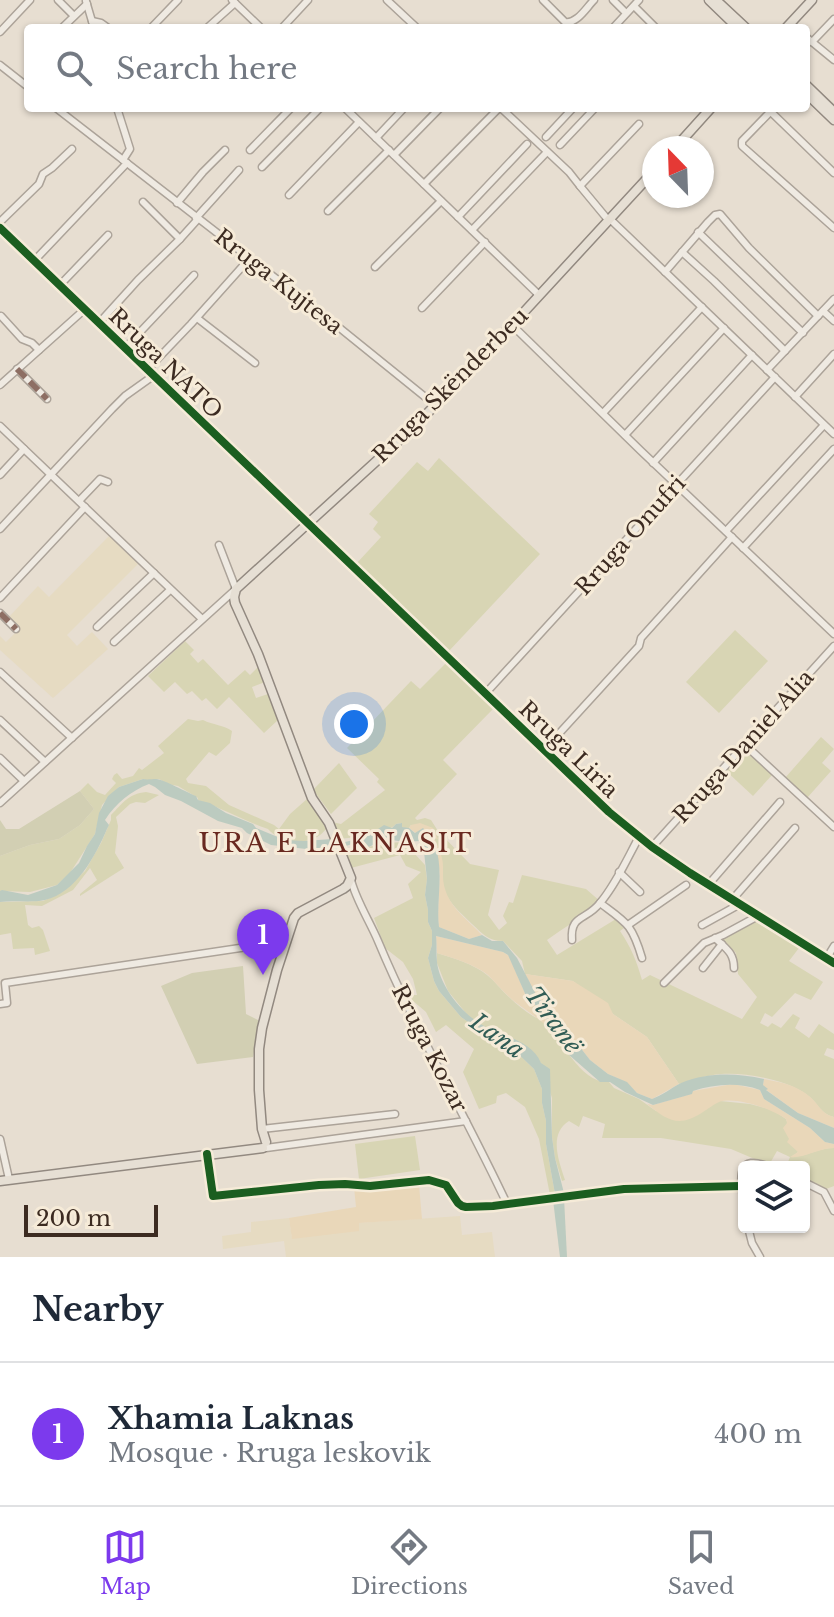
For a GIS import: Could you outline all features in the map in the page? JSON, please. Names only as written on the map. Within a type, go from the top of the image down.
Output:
[{"type":"main road","points":[[709,0],[734,24]]},
{"type":"main road","points":[[716,0],[742,24]]},
{"type":"main road","points":[[792,24],[812,0]]},
{"type":"main road","points":[[810,89],[834,112]]},
{"type":"main road","points":[[810,97],[834,120]]},
{"type":"main road","points":[[686,136],[707,112]]},
{"type":"main road","name":"Rruga Skënderbeu","points":[[236,589],[435,405],[642,184]]},
{"type":"main road","name":"Rruga NATO","points":[[0,225],[307,524]]},
{"type":"main road","name":"Rruga Liria","points":[[307,524],[609,812],[652,847],[708,885],[830,961]]},
{"type":"main road","points":[[4,1180],[246,1150],[265,1144],[259,1090],[259,1049],[272,991],[294,918],[347,886],[350,875],[329,823],[312,798],[258,654],[235,603],[236,589]]},
{"type":"main road","points":[[223,600],[230,599],[235,603]]},
{"type":"street","points":[[0,32],[30,0]]},
{"type":"street","points":[[58,0],[74,16]]},
{"type":"street","points":[[155,24],[178,0]]},
{"type":"street","points":[[286,24],[308,0]]},
{"type":"street","points":[[387,0],[413,24]]},
{"type":"street","points":[[543,0],[569,23],[594,0]]},
{"type":"street","points":[[613,0],[626,13]]},
{"type":"street","points":[[211,24],[234,1],[257,24]]},
{"type":"street","points":[[66,24],[87,2]]},
{"type":"street","points":[[87,2],[93,24]]},
{"type":"street","points":[[616,24],[637,3],[653,24]]},
{"type":"street","points":[[810,39],[834,19]]},
{"type":"street","points":[[810,41],[834,60]]},
{"type":"street","points":[[0,65],[24,84]]},
{"type":"street","name":"Rruga Kujtesa","points":[[61,112],[435,405]]},
{"type":"street","points":[[34,261],[125,161],[130,149],[118,112]]},
{"type":"street","points":[[250,150],[287,112]]},
{"type":"street","points":[[262,167],[316,112]]},
{"type":"street","points":[[351,112],[539,295]]},
{"type":"street","points":[[376,138],[400,112]]},
{"type":"street","points":[[328,211],[436,112]]},
{"type":"street","points":[[424,184],[496,112]]},
{"type":"street","points":[[504,112],[580,186],[609,220],[834,434]]},
{"type":"street","points":[[546,137],[569,112]]},
{"type":"street","points":[[560,145],[591,112]]},
{"type":"street","points":[[770,112],[742,141],[742,146],[834,228]]},
{"type":"street","points":[[774,112],[834,173]]},
{"type":"street","points":[[289,195],[359,122]]},
{"type":"street","points":[[580,186],[639,124]]},
{"type":"street","points":[[458,217],[527,144]]},
{"type":"street","points":[[0,225],[39,184],[43,174],[72,149]]},
{"type":"street","points":[[177,203],[225,150]]},
{"type":"street","points":[[472,230],[547,152]]},
{"type":"street","points":[[99,323],[180,239],[239,170]]},
{"type":"street","points":[[375,267],[441,201]]},
{"type":"street","points":[[143,202],[180,239]]},
{"type":"street","points":[[665,272],[698,232],[720,214],[749,248],[808,304],[834,321]]},
{"type":"street","points":[[698,232],[803,333]]},
{"type":"street","points":[[60,285],[108,235]]},
{"type":"street","points":[[422,308],[485,242]]},
{"type":"street","points":[[682,252],[785,351]]},
{"type":"street","points":[[0,529],[150,373],[250,258]]},
{"type":"street","points":[[125,348],[194,275]]},
{"type":"street","points":[[767,370],[834,299]]},
{"type":"street","points":[[603,413],[702,307]]},
{"type":"street","points":[[0,385],[85,309]]},
{"type":"street","points":[[1,316],[22,339],[39,350]]},
{"type":"street","points":[[197,318],[255,363]]},
{"type":"street","points":[[512,325],[834,634]]},
{"type":"street","points":[[625,435],[724,328]]},
{"type":"street","points":[[795,397],[834,354]]},
{"type":"street","points":[[653,463],[752,355]]},
{"type":"street","points":[[17,369],[47,399]]},
{"type":"street","name":"Rruga Onufri","points":[[485,694],[775,377]]},
{"type":"street","points":[[544,750],[639,646],[641,638],[824,425]]},
{"type":"street","points":[[0,426],[202,619]]},
{"type":"street","points":[[0,441],[7,433]]},
{"type":"street","points":[[0,475],[24,449]]},
{"type":"street","points":[[743,548],[834,449]]},
{"type":"street","points":[[0,598],[100,479],[108,482]]},
{"type":"street","points":[[0,803],[236,589],[219,545]]},
{"type":"street","points":[[97,627],[154,573]]},
{"type":"street","points":[[114,642],[170,590]]},
{"type":"street","points":[[0,613],[16,629]]},
{"type":"street","name":"Rruga Daniel Alia","points":[[652,847],[834,646]]},
{"type":"street","points":[[0,672],[72,738]]},
{"type":"street","points":[[0,720],[45,762]]},
{"type":"street","points":[[744,744],[834,827]]},
{"type":"street","points":[[0,758],[24,781]]},
{"type":"street","points":[[708,885],[780,802]]},
{"type":"street","points":[[702,925],[736,902],[795,828]]},
{"type":"street","points":[[572,940],[571,927],[600,903],[639,837]]},
{"type":"street","points":[[619,872],[640,892]]},
{"type":"street","name":"Rruga Kozar","points":[[350,875],[432,1058],[482,1149],[507,1204]]},
{"type":"street","points":[[628,925],[686,885]]},
{"type":"street","points":[[343,889],[355,891]]},
{"type":"street","points":[[600,903],[628,925],[642,958]]},
{"type":"street","points":[[664,983],[704,943],[758,916]]},
{"type":"street","points":[[715,938],[732,955],[734,968]]},
{"type":"street","points":[[0,1004],[7,1003],[5,983],[287,941]]},
{"type":"street","points":[[703,968],[722,944]]},
{"type":"street","points":[[830,961],[834,946]]},
{"type":"street","points":[[262,1129],[395,1114]]},
{"type":"street","points":[[265,1144],[466,1121]]},
{"type":"street","points":[[0,1139],[4,1180]]},
{"type":"street","points":[[207,1154],[213,1196],[319,1185],[370,1186],[429,1180],[446,1185],[458,1203],[466,1207],[644,1188],[738,1186]]},
{"type":"street","points":[[810,1185],[824,1192],[834,1211]]},
{"type":"street","points":[[750,1233],[760,1257]]},
{"type":"shaded area","points":[[439,458],[540,554],[448,652],[356,564],[381,537],[373,529],[378,522],[369,514],[417,462],[428,471]]},
{"type":"shaded area","points":[[109,536],[138,564],[67,635],[77,646],[92,632],[108,649],[53,698],[0,650],[0,636],[6,642],[20,628],[9,617],[38,586],[49,597]]},
{"type":"shaded area","points":[[735,630],[768,661],[719,713],[686,682]]},
{"type":"shaded area","points":[[185,641],[194,650],[190,654],[198,663],[203,659],[228,685],[245,670],[250,675],[259,666],[265,682],[252,687],[256,698],[268,694],[278,720],[264,733],[229,697],[217,709],[206,698],[202,701],[192,691],[187,694],[175,682],[164,692],[148,676]]},
{"type":"shaded area","points":[[446,663],[493,709],[443,760],[457,774],[415,818],[431,820],[470,864],[499,870],[488,915],[499,930],[507,923],[503,916],[509,902],[513,903],[522,875],[586,889],[601,902],[547,940],[557,955],[616,919],[624,928],[620,931],[642,980],[650,975],[742,1019],[757,997],[738,974],[736,953],[722,939],[754,921],[799,948],[789,961],[823,982],[811,1000],[795,993],[772,1017],[765,1013],[760,1023],[768,1027],[772,1023],[781,1028],[793,1014],[800,1018],[795,1028],[809,1038],[819,1024],[834,1034],[834,1050],[827,1048],[824,1055],[834,1059],[834,1117],[798,1089],[765,1078],[721,1074],[679,1084],[647,1037],[573,981],[525,974],[522,961],[503,941],[483,934],[450,900],[441,879],[432,828],[411,825],[408,829],[401,823],[376,835],[339,839],[332,822],[341,824],[385,790],[377,782],[379,779],[347,748],[411,681],[420,689]]},
{"type":"shaded area","points":[[188,719],[203,720],[232,731],[230,743],[216,756],[209,752],[186,779],[188,783],[206,786],[229,805],[279,829],[307,799],[327,828],[311,840],[284,839],[268,829],[198,800],[178,786],[159,779],[143,779],[119,787],[102,805],[95,834],[70,873],[57,885],[30,892],[0,891],[0,856],[59,839],[80,825],[94,809],[80,791],[88,783],[105,795],[116,783],[112,779],[114,775],[117,773],[122,779],[133,776],[139,768],[142,770],[164,753],[158,746]]},
{"type":"shaded area","points":[[821,737],[834,749],[822,763],[831,771],[807,798],[785,778]]},
{"type":"shaded area","points":[[745,748],[773,774],[753,796],[725,770]]},
{"type":"shaded area","points":[[339,763],[357,788],[331,814],[313,790]]},
{"type":"shaded area","points":[[80,791],[94,809],[80,825],[59,839],[0,856],[0,820],[6,829],[19,829]]},
{"type":"shaded area","points":[[146,792],[159,795],[145,803],[130,804],[116,817],[115,853],[124,868],[80,896],[97,880],[90,868],[73,890],[42,906],[25,905],[28,925],[32,928],[39,926],[43,930],[50,951],[35,955],[34,948],[13,949],[11,933],[0,935],[0,902],[43,901],[62,892],[85,871],[101,843],[111,815],[130,797]]},
{"type":"shaded area","points":[[404,842],[425,865],[425,895],[432,931],[428,958],[439,991],[461,1017],[501,1045],[513,1049],[534,1069],[542,1089],[546,1144],[555,1194],[550,1195],[539,1139],[525,1107],[506,1093],[497,1096],[496,1103],[479,1109],[463,1072],[474,1049],[446,1025],[436,1032],[426,1012],[406,995],[417,995],[413,979],[403,962],[385,948],[374,918],[413,898],[408,884],[421,872],[406,866],[400,855],[351,868],[345,852]]},
{"type":"shaded area","points":[[437,953],[482,971],[518,1005],[543,1022],[580,1068],[656,1111],[720,1101],[773,1110],[786,1119],[798,1152],[792,1157],[834,1148],[834,1186],[826,1189],[810,1182],[810,1161],[788,1161],[790,1157],[777,1151],[771,1161],[760,1161],[731,1149],[661,1138],[602,1138],[605,1124],[583,1116],[579,1127],[569,1121],[559,1133],[557,1148],[565,1180],[562,1181],[552,1137],[552,1098],[541,1063],[505,1035],[487,1029],[469,1017],[448,991],[437,963]]},
{"type":"shaded area","points":[[243,966],[246,1014],[260,1021],[253,1057],[197,1064],[161,986],[192,973]]},
{"type":"shaded area","points":[[415,1136],[420,1170],[359,1179],[355,1144]]},
{"type":"shaded area","points":[[460,1216],[462,1235],[492,1232],[495,1257],[286,1257],[284,1241],[223,1249],[222,1236],[251,1232],[251,1222],[289,1218],[292,1238],[359,1230],[358,1223]]},
{"type":"sand","points":[[420,823],[433,828],[438,839],[434,838],[442,858],[443,882],[448,896],[456,909],[482,935],[469,939],[439,927],[440,875],[436,850],[423,829],[417,834],[409,828]]},
{"type":"sand","points":[[436,936],[509,956],[527,998],[539,1008],[553,1033],[511,999],[488,975],[437,953]]},
{"type":"sand","points":[[525,974],[573,981],[608,1003],[613,1014],[647,1037],[679,1084],[652,1099],[608,1074],[590,1060],[576,1042],[565,1040],[563,1029],[566,1029],[554,1012],[538,998]]},
{"type":"sand","points":[[764,1079],[788,1084],[804,1092],[823,1111],[834,1117],[834,1128],[798,1113],[765,1089]]},
{"type":"sand","points":[[733,1084],[760,1090],[764,1099],[810,1128],[825,1142],[834,1144],[834,1148],[790,1157],[798,1152],[787,1142],[789,1139],[783,1128],[786,1119],[744,1102],[719,1102],[695,1117],[680,1121],[661,1115],[647,1104]]},
{"type":"sand","points":[[419,1185],[422,1219],[359,1223],[359,1231],[292,1239],[289,1218],[356,1207],[354,1187],[369,1189]]},
{"type":"water","points":[[143,779],[170,784],[285,840],[332,839],[335,846],[315,850],[271,845],[242,828],[218,821],[165,795],[149,784],[124,798],[109,814],[105,820],[109,825],[97,850],[84,872],[66,890],[45,900],[0,902],[2,890],[28,895],[57,885],[79,863],[95,834],[99,813],[108,796],[119,787]]},
{"type":"water","points":[[402,823],[402,827],[415,833],[423,828],[436,850],[440,875],[439,927],[469,939],[482,935],[492,941],[503,941],[517,958],[538,998],[554,1012],[568,1031],[563,1030],[565,1040],[576,1042],[590,1060],[608,1074],[627,1082],[637,1093],[652,1099],[681,1083],[712,1075],[764,1079],[766,1090],[798,1113],[834,1128],[834,1144],[825,1142],[810,1128],[764,1099],[760,1090],[752,1087],[710,1087],[653,1105],[610,1082],[600,1082],[568,1054],[540,1009],[527,998],[508,955],[436,936],[439,972],[456,1002],[481,1024],[532,1050],[541,1063],[550,1069],[552,1137],[564,1193],[555,1194],[546,1144],[542,1089],[534,1069],[513,1049],[501,1045],[461,1017],[434,981],[428,958],[432,931],[425,895],[427,879],[423,843],[381,838],[373,845],[362,848],[354,847],[355,843],[343,847],[341,843],[369,834],[376,835],[384,825],[392,828]]},
{"type":"water","points":[[564,1198],[567,1257],[560,1257],[553,1200]]},
{"type":"marked path","points":[[17,369],[47,399]]},
{"type":"marked path","points":[[0,613],[16,629]]},
{"type":"cycle path","points":[[0,228],[609,812],[690,873],[834,963]]},
{"type":"cycle path","points":[[207,1154],[213,1196],[319,1185],[370,1186],[429,1180],[446,1185],[458,1203],[466,1207],[624,1189],[738,1186]]},
{"type":"place","name":"Xhamia Laknas","points":[[263,975]]},
{"type":"district","name":"URA E LAKNASIT","points":[[336,843]]},
{"type":"water label","name":"Tiranë","points":[[553,1020]]},
{"type":"water label","name":"Lana","points":[[497,1036]]}]
